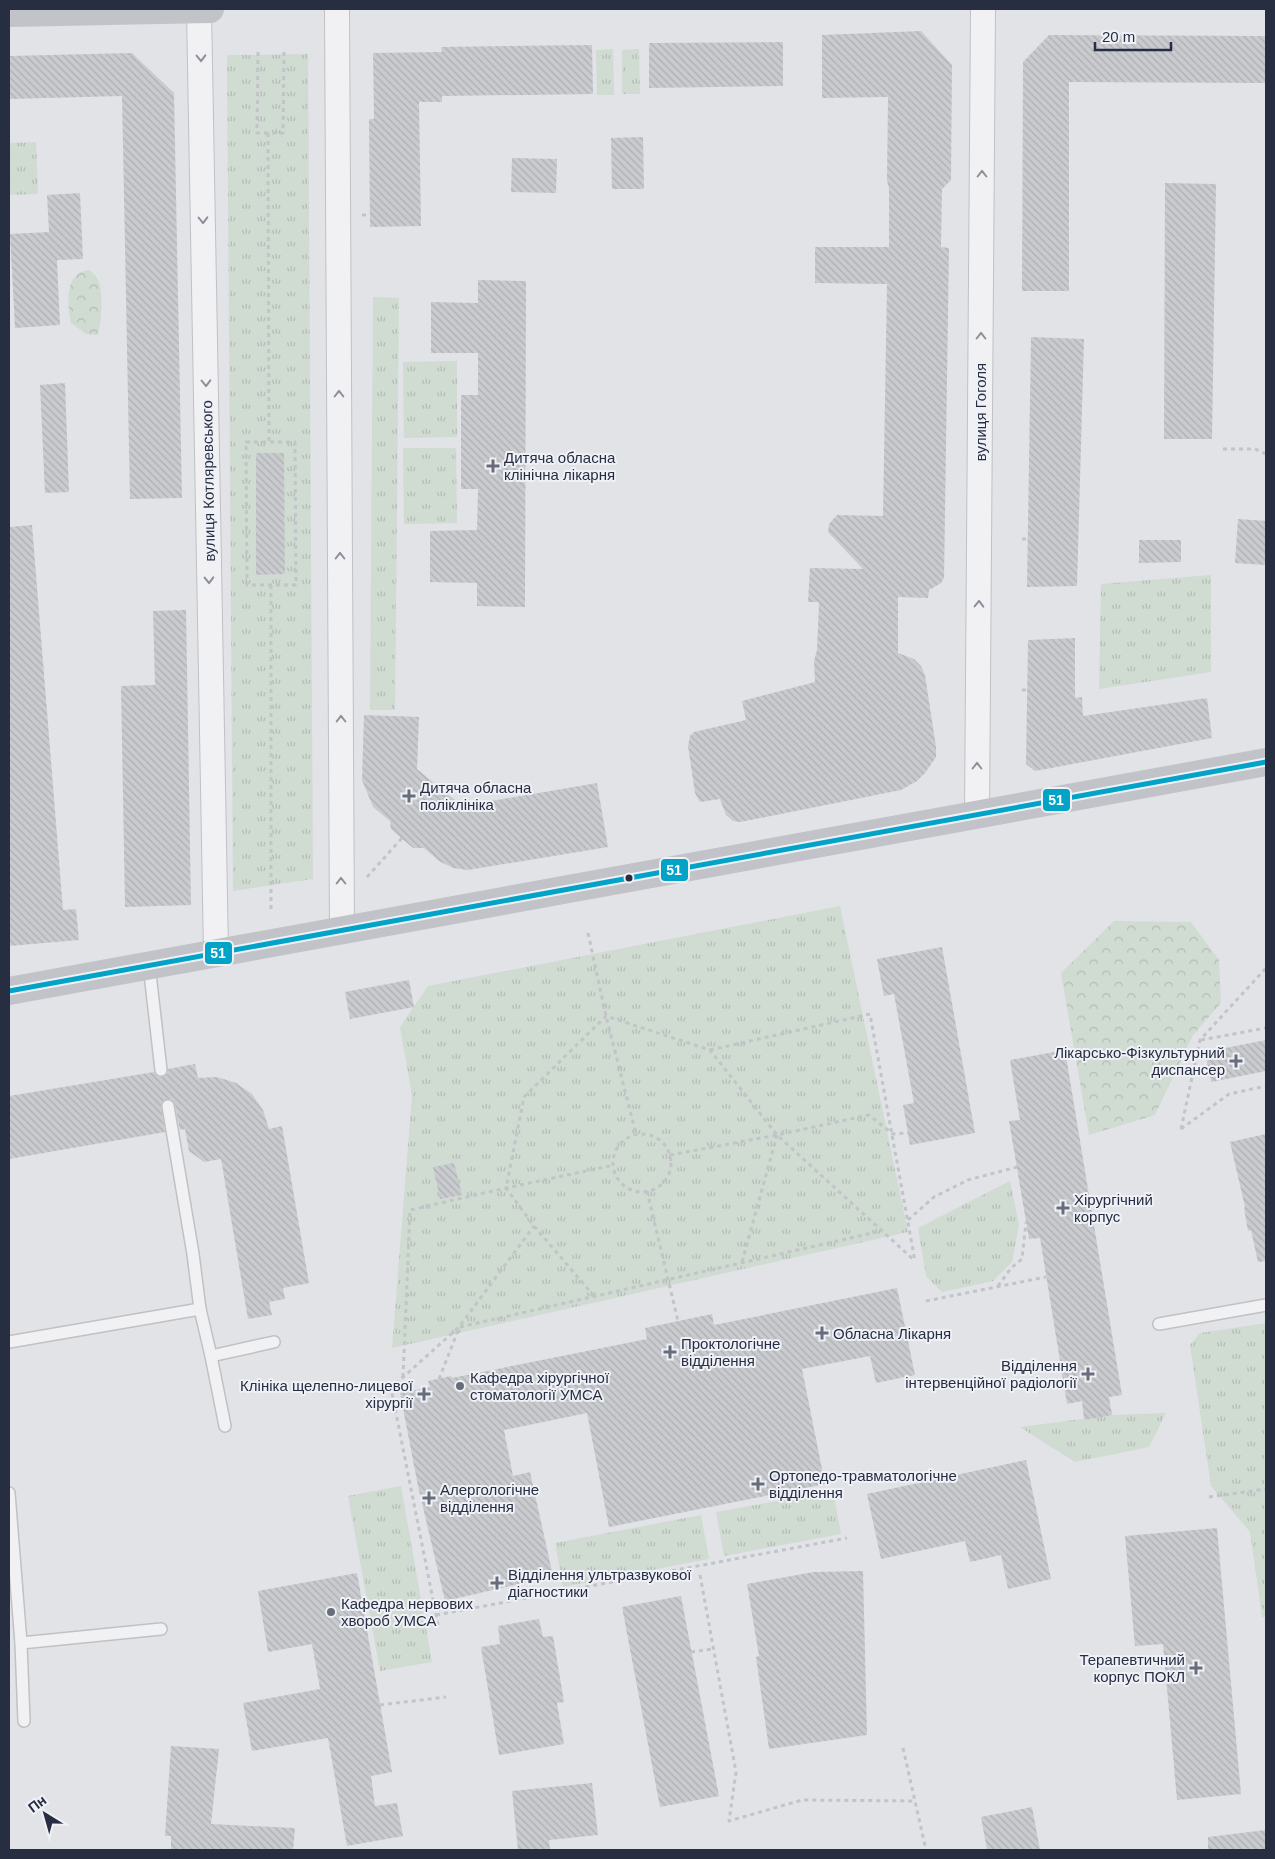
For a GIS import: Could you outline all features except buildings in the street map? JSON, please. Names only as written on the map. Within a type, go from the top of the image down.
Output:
[{"type":"street","name":"вулиця Котляревського","points":[[199,9],[216,953]]},
{"type":"street","points":[[9,12],[210,9]]},
{"type":"street","points":[[337,9],[342,930]]},
{"type":"street","name":"вулиця Гоголя","points":[[977,815],[983,9]]},
{"type":"street","points":[[9,991],[1266,762]]},
{"type":"lane","points":[[149,965],[161,1070]]},
{"type":"lane","points":[[168,1106],[193,1254],[200,1310],[225,1426]]},
{"type":"lane","points":[[1159,1324],[1266,1305]]},
{"type":"lane","points":[[9,1342],[200,1310]]},
{"type":"lane","points":[[211,1356],[274,1342]]},
{"type":"lane","points":[[9,1493],[22,1643],[24,1721]]},
{"type":"lane","points":[[22,1643],[161,1630]]},
{"type":"path","points":[[258,52],[257,133],[283,133],[284,52]]},
{"type":"path","points":[[268,133],[269,442]]},
{"type":"path","points":[[246,442],[269,442],[295,442],[296,585],[247,585],[246,442]]},
{"type":"path","points":[[1223,449],[1255,449],[1266,454]]},
{"type":"path","points":[[1022,539],[1028,539]]},
{"type":"path","points":[[271,585],[271,910]]},
{"type":"path","points":[[1022,690],[1027,690]]},
{"type":"path","points":[[361,884],[402,838]]},
{"type":"path","points":[[588,933],[606,1016],[636,1134]]},
{"type":"path","points":[[1266,968],[1200,1040],[1181,1129],[1229,1094],[1266,1086]]},
{"type":"path","points":[[606,1016],[710,1050],[870,1014],[915,1261],[777,1135],[710,1050]]},
{"type":"path","points":[[594,1296],[534,1226],[506,1188],[524,1097],[606,1016]]},
{"type":"path","points":[[1200,1040],[1266,1028]]},
{"type":"path","points":[[670,1154],[777,1135],[869,1115],[893,1134],[908,1134]]},
{"type":"path","points":[[636,1134],[653,1136],[666,1147],[670,1154],[669,1174],[664,1182],[656,1188],[647,1191],[636,1191],[626,1187],[618,1179],[614,1157],[618,1147],[626,1139],[636,1134]]},
{"type":"path","points":[[742,1262],[777,1135]]},
{"type":"path","points":[[403,1377],[410,1210],[614,1165]]},
{"type":"path","points":[[908,1220],[934,1197],[968,1180],[1017,1167]]},
{"type":"path","points":[[647,1191],[678,1321]]},
{"type":"path","points":[[998,1287],[1011,1268],[1022,1259],[1026,1222]]},
{"type":"path","points":[[438,1625],[391,1388],[459,1327],[534,1226]]},
{"type":"path","points":[[459,1327],[881,1231]]},
{"type":"path","points":[[926,1301],[1046,1277]]},
{"type":"path","points":[[440,1379],[459,1327]]},
{"type":"path","points":[[1209,1497],[1266,1489]]},
{"type":"path","points":[[436,1615],[847,1538]]},
{"type":"path","points":[[700,1575],[736,1772],[728,1821],[802,1800],[915,1801]]},
{"type":"path","points":[[692,1652],[712,1648]]},
{"type":"path","points":[[380,1704],[446,1698]]},
{"type":"path","points":[[903,1748],[926,1850]]},
{"type":"green space","points":[[613,49],[614,95],[597,95],[596,50]]},
{"type":"green space","points":[[639,49],[640,94],[622,94],[622,50]]},
{"type":"green space","points":[[308,54],[313,879],[233,891],[227,55]]},
{"type":"green space","points":[[36,142],[38,194],[9,195],[9,143]]},
{"type":"green space","points":[[89,270],[98,280],[101,294],[101,317],[97,335],[86,334],[71,323],[69,308],[68,299],[71,283],[81,272]]},
{"type":"green space","points":[[373,297],[399,298],[395,710],[370,710]]},
{"type":"green space","points":[[457,361],[457,437],[404,438],[403,362]]},
{"type":"green space","points":[[403,448],[456,448],[457,523],[404,524]]},
{"type":"green space","points":[[1211,575],[1211,672],[1099,689],[1101,584]]},
{"type":"green space","points":[[840,906],[908,1232],[392,1348],[412,1095],[400,1027],[428,986]]},
{"type":"green space","points":[[1114,921],[1191,922],[1219,960],[1221,1003],[1193,1035],[1155,1115],[1089,1135],[1061,973]]},
{"type":"green space","points":[[1010,1181],[1019,1225],[1012,1262],[993,1281],[942,1292],[926,1276],[918,1228]]},
{"type":"green space","points":[[1266,1323],[1266,1617],[1262,1617],[1250,1532],[1211,1486],[1190,1345],[1200,1333]]},
{"type":"green space","points":[[1166,1413],[1149,1447],[1075,1462],[1020,1427],[1112,1415]]},
{"type":"green space","points":[[401,1486],[432,1662],[380,1671],[348,1496]]},
{"type":"green space","points":[[833,1491],[841,1534],[724,1556],[716,1512]]},
{"type":"green space","points":[[701,1515],[709,1559],[563,1587],[555,1543]]},
{"type":"transit line","name":"51","points":[[9,991],[1266,762]]},
{"type":"place","name":"Дитяча обласна клінічна лікарня","points":[[493,466]]},
{"type":"place","name":"Дитяча обласна поліклініка","points":[[409,796]]},
{"type":"place","name":"Лікарсько-Фізкультурний диспансер","points":[[1236,1061]]},
{"type":"place","name":"Хірургічний корпус","points":[[1063,1208]]},
{"type":"place","name":"Обласна Лікарня","points":[[822,1333]]},
{"type":"place","name":"Проктологічне відділення","points":[[670,1352]]},
{"type":"place","name":"Відділення інтервенційної радіології","points":[[1088,1374]]},
{"type":"place","name":"Кафедра хірургічної стоматології УМСА","points":[[460,1386]]},
{"type":"place","name":"Клініка щелепно-лицевої хірургії","points":[[424,1394]]},
{"type":"place","name":"Ортопедо-травматологічне відділення","points":[[758,1484]]},
{"type":"place","name":"Алергологічне відділення","points":[[429,1498]]},
{"type":"place","name":"Відділення ультразвукової діагностики","points":[[497,1583]]},
{"type":"place","name":"Кафедра нервових хвороб УМСА","points":[[331,1612]]},
{"type":"place","name":"Терапевтичний корпус ПОКЛ","points":[[1196,1668]]}]
